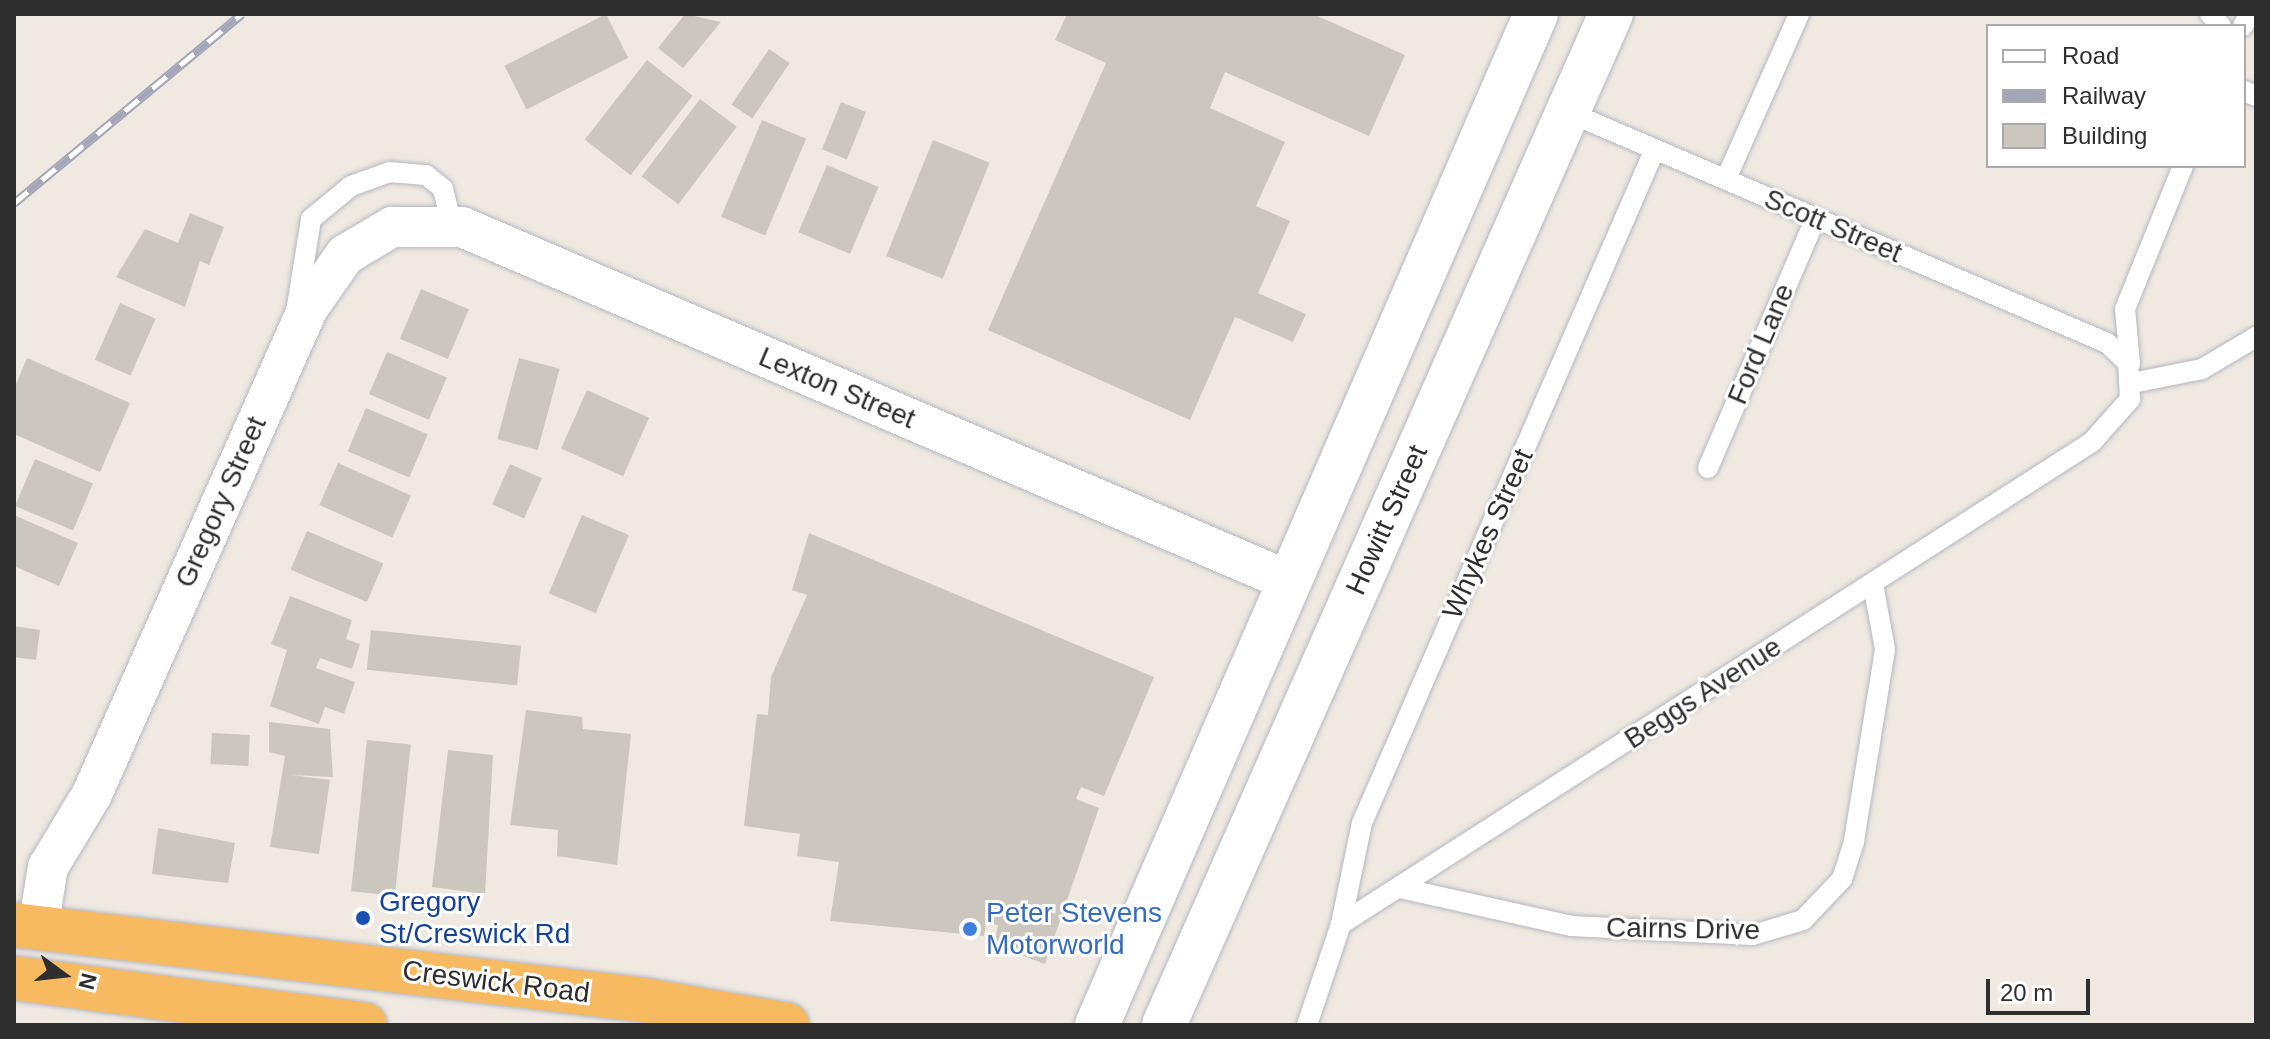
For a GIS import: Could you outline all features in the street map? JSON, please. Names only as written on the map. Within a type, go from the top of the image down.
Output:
[{"type":"highway","points":[[40,928],[30,980],[365,1025]]},
{"type":"highway","name":"Creswick Road","points":[[40,928],[643,1000],[787,1025]]},
{"type":"main road","points":[[1097,1025],[1536,14]]},
{"type":"main road","name":"Howitt Street","points":[[1164,1025],[1611,14]]},
{"type":"street","name":"Lexton Street","points":[[378,232],[419,222],[452,225],[1291,582]]},
{"type":"street","name":"Gregory Street","points":[[40,928],[92,794],[292,344],[337,264],[378,232]]},
{"type":"lane","points":[[1726,179],[1799,14]]},
{"type":"lane","name":"Scott Street","points":[[1568,112],[2098,339],[2131,376]]},
{"type":"lane","name":"Whykes Street","points":[[1341,924],[1362,823],[1654,151]]},
{"type":"lane","points":[[2182,168],[2127,300],[2122,324],[2131,376],[2202,369],[2256,337]]},
{"type":"lane","points":[[292,344],[307,231],[328,200],[377,174],[416,172],[443,189],[452,225]]},
{"type":"lane","name":"Ford Lane","points":[[1708,468],[1815,219]]},
{"type":"lane","name":"Beggs Avenue","points":[[1341,924],[2092,442],[2123,412],[2131,376]]},
{"type":"lane","name":"Cairns Drive","points":[[1400,888],[1461,908],[1571,926],[1753,935],[1803,920],[1842,879],[1854,841],[1884,660],[1873,584]]},
{"type":"lane","points":[[1307,1025],[1341,924]]},
{"type":"building","points":[[606,14],[628,58],[527,109],[504,66]]},
{"type":"building","points":[[685,14],[721,22],[683,68],[658,48]]},
{"type":"building","points":[[1067,14],[1313,14],[1405,55],[1369,136],[1225,72],[1210,108],[1285,142],[1256,206],[1290,221],[1258,293],[1306,314],[1293,342],[1235,317],[1190,420],[988,330],[1106,63],[1055,40]]},
{"type":"building","points":[[769,49],[790,63],[752,119],[732,105]]},
{"type":"building","points":[[647,60],[693,96],[631,175],[585,140]]},
{"type":"building","points":[[700,99],[737,127],[678,204],[642,176]]},
{"type":"building","points":[[841,102],[866,112],[847,159],[822,149]]},
{"type":"building","points":[[762,120],[806,139],[765,235],[721,217]]},
{"type":"building","points":[[933,140],[990,163],[943,279],[886,256]]},
{"type":"building","points":[[827,165],[879,187],[850,254],[798,232]]},
{"type":"building","points":[[190,213],[224,227],[209,265],[200,261],[185,307],[116,277],[145,229],[178,243]]},
{"type":"building","points":[[421,289],[469,309],[448,359],[400,339]]},
{"type":"building","points":[[120,303],[156,319],[130,376],[95,360]]},
{"type":"building","points":[[387,352],[447,377],[429,420],[369,394]]},
{"type":"building","points":[[27,358],[130,403],[100,472],[14,434],[14,389]]},
{"type":"building","points":[[519,358],[560,369],[538,450],[497,439]]},
{"type":"building","points":[[587,390],[649,418],[623,476],[561,448]]},
{"type":"building","points":[[366,408],[428,434],[409,477],[348,451]]},
{"type":"building","points":[[35,459],[93,484],[73,531],[15,506]]},
{"type":"building","points":[[338,463],[411,496],[392,538],[319,505]]},
{"type":"building","points":[[510,464],[542,478],[524,518],[492,504]]},
{"type":"building","points":[[14,515],[78,543],[59,586],[14,566]]},
{"type":"building","points":[[582,515],[629,535],[596,613],[549,593]]},
{"type":"building","points":[[307,531],[383,563],[367,602],[291,570]]},
{"type":"building","points":[[809,533],[1154,677],[1104,796],[1081,787],[1076,799],[1099,808],[1045,964],[994,945],[998,925],[986,924],[984,936],[830,921],[839,862],[797,856],[800,834],[744,826],[757,714],[768,715],[771,677],[807,595],[792,590]]},
{"type":"building","points":[[290,596],[352,620],[346,639],[360,644],[352,669],[320,658],[316,668],[355,682],[344,714],[325,707],[319,724],[270,706],[287,650],[271,644]]},
{"type":"building","points":[[14,626],[40,630],[36,660],[14,657]]},
{"type":"building","points":[[371,630],[521,646],[517,686],[367,670]]},
{"type":"building","points":[[526,710],[582,717],[583,729],[631,734],[617,865],[557,856],[558,830],[510,825]]},
{"type":"building","points":[[269,722],[330,729],[333,777],[292,775],[330,780],[319,854],[270,847],[285,756],[269,752]]},
{"type":"building","points":[[212,733],[250,735],[248,766],[210,764]]},
{"type":"building","points":[[367,740],[411,745],[395,896],[351,891]]},
{"type":"building","points":[[448,750],[493,755],[485,894],[432,887]]},
{"type":"building","points":[[158,828],[235,843],[228,883],[152,874]]},
{"type":"railway","points":[[14,203],[242,14]]},
{"type":"place","name":"Gregory St/Creswick Rd","points":[[363,918]]},
{"type":"place","name":"Peter Stevens Motorworld","points":[[970,929]]}]
